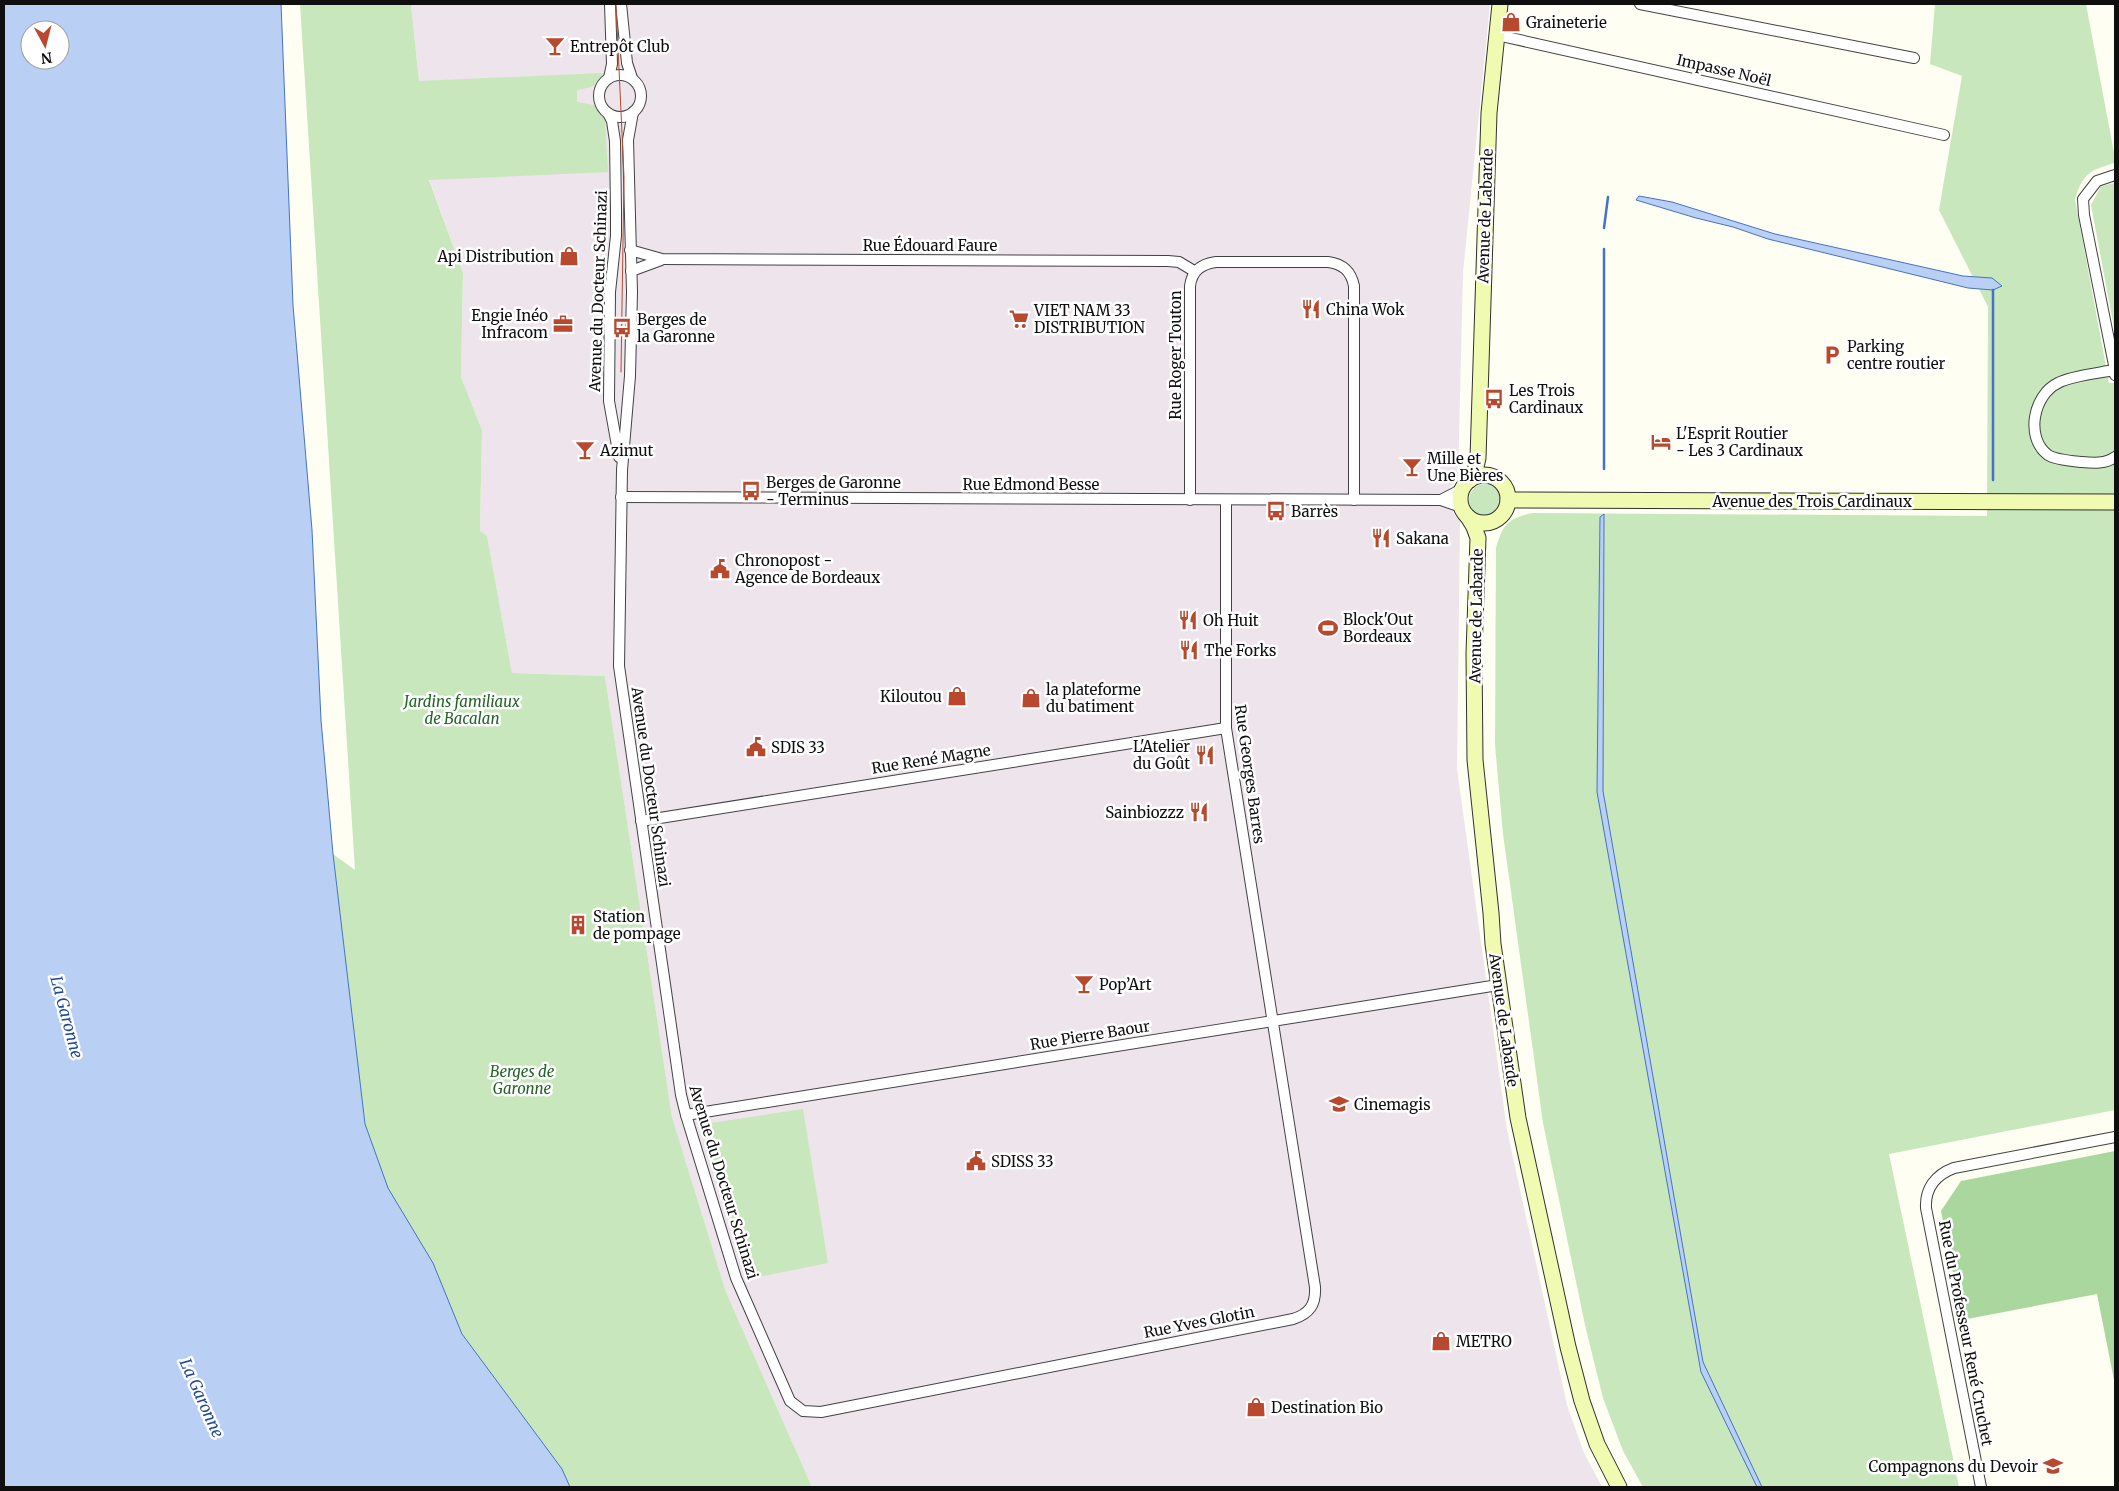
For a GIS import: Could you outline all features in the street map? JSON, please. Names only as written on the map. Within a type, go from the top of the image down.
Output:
[{"type":"main road","name":"Avenue de Labarde","points":[[1466,485],[1477,467],[1478,458],[1489,113],[1500,4]]},
{"type":"main road","points":[[1478,458],[1484,469],[1502,484],[1508,500],[1503,514],[1491,523],[1478,523],[1464,512],[1460,495],[1466,485],[1481,475],[1493,477]]},
{"type":"main road","name":"Avenue des Trois Cardinaux","points":[[1508,500],[2115,502]]},
{"type":"main road","name":"Avenue de Labarde","points":[[1464,512],[1474,527],[1478,538]]},
{"type":"main road","name":"Avenue de Labarde","points":[[1491,523],[1482,529],[1478,538],[1474,700],[1475,760],[1498,985],[1523,1146],[1568,1347],[1589,1425],[1619,1487]]},
{"type":"street","points":[[609,78],[612,64],[610,4]]},
{"type":"street","points":[[621,4],[627,63],[641,95],[638,108],[622,117],[608,113],[603,109],[599,96],[604,82],[609,78],[620,75],[632,78]]},
{"type":"street","points":[[1640,4],[1914,58]]},
{"type":"street","name":"Impasse Noël","points":[[1497,35],[1944,135]]},
{"type":"street","name":"Avenue du Docteur Schinazi","points":[[633,112],[628,140],[631,271],[630,376],[622,470],[618,666],[681,1095],[736,1278],[790,1401],[803,1412]]},
{"type":"street","name":"Avenue du Docteur Schinazi","points":[[608,113],[612,121],[615,141],[616,202],[616,236],[610,292],[609,401],[622,470]]},
{"type":"street","points":[[2115,174],[2097,182],[2083,199],[2084,215],[2115,372],[2058,383],[2048,392],[2038,406],[2034,424],[2036,441],[2049,456],[2070,461],[2094,463],[2111,460],[2115,457]]},
{"type":"street","name":"Rue Édouard Faure","points":[[630,250],[662,259],[1168,261],[1179,262],[1194,271]]},
{"type":"street","name":"Rue Édouard Faure","points":[[631,271],[662,259]]},
{"type":"street","name":"Rue Roger Touton","points":[[1190,500],[1190,286],[1194,271],[1210,262],[1328,262],[1336,263],[1348,272],[1354,286],[1354,500]]},
{"type":"street","name":"Rue Edmond Besse","points":[[1441,500],[1466,485]]},
{"type":"street","name":"Rue Edmond Besse","points":[[621,497],[1441,500],[1464,512]]},
{"type":"street","name":"Rue Georges Barres","points":[[1226,500],[1226,728],[1272,1021]]},
{"type":"street","name":"Rue René Magne","points":[[641,821],[1226,728]]},
{"type":"street","name":"Rue Pierre Baour","points":[[686,1115],[1498,985]]},
{"type":"street","name":"Rue Yves Glotin","points":[[803,1412],[828,1410],[1293,1319],[1306,1314],[1314,1303],[1314,1287],[1272,1021]]},
{"type":"street","name":"Rue du Professeur René Cruchet","points":[[1981,1487],[1928,1215],[1926,1202],[1929,1190],[1936,1179],[1947,1170],[2115,1137]]},
{"type":"shaded area","points":[[411,4],[1490,4],[1463,272],[1458,479],[1450,487],[1453,513],[1460,521],[1457,769],[1507,1130],[1567,1405],[1584,1453],[1602,1487],[812,1487],[726,1292],[672,1117],[605,676],[512,673],[487,537],[480,531],[482,430],[461,377],[463,273],[429,179]]},
{"type":"green space","name":"Berges de Garonne","points":[[300,4],[411,4],[419,81],[603,73],[597,84],[577,90],[577,102],[594,105],[605,118],[608,172],[429,180],[463,273],[461,377],[482,430],[480,531],[487,536],[512,673],[605,676],[672,1117],[726,1292],[812,1487],[570,1487],[562,1469],[462,1334],[433,1263],[388,1188],[365,1124],[333,854],[355,870]]},
{"type":"green space","points":[[1935,4],[2086,4],[2115,158],[2115,163],[2093,171],[2085,178],[2075,199],[2109,383],[2115,383],[2115,1110],[1889,1154],[1959,1487],[1643,1487],[1623,1451],[1603,1398],[1585,1325],[1543,1123],[1503,834],[1495,745],[1496,548],[1501,533],[1512,520],[1532,513],[1987,516],[1988,307],[1939,210],[1962,76],[1930,64]]},
{"type":"green space","points":[[2115,183],[2115,333],[2091,205],[2101,186]]},
{"type":"green space","points":[[1485,484],[1491,485],[1496,489],[1500,494],[1500,506],[1496,511],[1491,515],[1485,516],[1479,515],[1474,511],[1470,506],[1469,500],[1470,494],[1474,489],[1479,485]]},
{"type":"green space","points":[[803,1109],[828,1263],[749,1279],[705,1133],[711,1123]]},
{"type":"green space","points":[[2115,1151],[2115,1385],[2097,1294],[1962,1320],[1941,1211],[1961,1181]]},
{"type":"water","name":"La Garonne","points":[[4,4],[281,4],[293,305],[312,530],[321,720],[333,854],[365,1124],[388,1188],[433,1263],[462,1334],[562,1469],[570,1487],[4,1487]]},
{"type":"water","points":[[1639,196],[1672,202],[1775,234],[1963,276],[1992,278],[2002,286],[1993,290],[1968,288],[1768,239],[1733,227],[1636,200]]},
{"type":"water","points":[[1604,514],[1603,791],[1703,1362],[1762,1487],[1757,1487],[1701,1372],[1597,792],[1600,517]]},
{"type":"waterway","points":[[1604,228],[1608,197]]},
{"type":"waterway","points":[[1604,249],[1604,469]]},
{"type":"waterway","points":[[1993,290],[1993,480]]},
{"type":"tram line","points":[[616,4],[624,177],[621,372]]},
{"type":"place","name":"Graineterie","points":[[1511,22]]},
{"type":"place","name":"Entrepôt Club","points":[[555,46]]},
{"type":"place","name":"Api Distribution","points":[[569,256]]},
{"type":"place","name":"China Wok","points":[[1311,309]]},
{"type":"place","name":"VIET NAM 33 DISTRIBUTION","points":[[1019,319]]},
{"type":"place","name":"Engie Inéo Infracom","points":[[563,324]]},
{"type":"place","name":"Berges de la Garonne","points":[[622,328]]},
{"type":"place","name":"Parking centre routier","points":[[1832,355]]},
{"type":"place","name":"Les Trois Cardinaux","points":[[1494,399]]},
{"type":"place","name":"L'Esprit Routier - Les 3 Cardinaux","points":[[1661,442]]},
{"type":"place","name":"Azimut","points":[[585,450]]},
{"type":"place","name":"Mille et Une Bières","points":[[1412,467]]},
{"type":"place","name":"Berges de Garonne - Terminus","points":[[751,491]]},
{"type":"place","name":"Barrès","points":[[1276,511]]},
{"type":"place","name":"Sakana","points":[[1381,538]]},
{"type":"place","name":"Chronopost - Agence de Bordeaux","points":[[720,569]]},
{"type":"place","name":"Oh Huit","points":[[1188,620]]},
{"type":"place","name":"Block'Out Bordeaux","points":[[1328,628]]},
{"type":"place","name":"The Forks","points":[[1189,650]]},
{"type":"place","name":"Kiloutou","points":[[957,696]]},
{"type":"place","name":"la plateforme du batiment","points":[[1031,698]]},
{"type":"place","name":"SDIS 33","points":[[756,747]]},
{"type":"place","name":"L'Atelier du Goût","points":[[1205,755]]},
{"type":"place","name":"Sainbiozzz","points":[[1199,812]]},
{"type":"place","name":"Station de pompage","points":[[578,925]]},
{"type":"place","name":"Pop’Art","points":[[1084,984]]},
{"type":"place","name":"Cinemagis","points":[[1339,1104]]},
{"type":"place","name":"SDISS 33","points":[[976,1161]]},
{"type":"place","name":"METRO","points":[[1441,1341]]},
{"type":"place","name":"Destination Bio","points":[[1256,1407]]},
{"type":"place","name":"Compagnons du Devoir","points":[[2053,1466]]},
{"type":"park label","name":"Jardins familiaux de Bacalan","points":[[462,710]]}]
